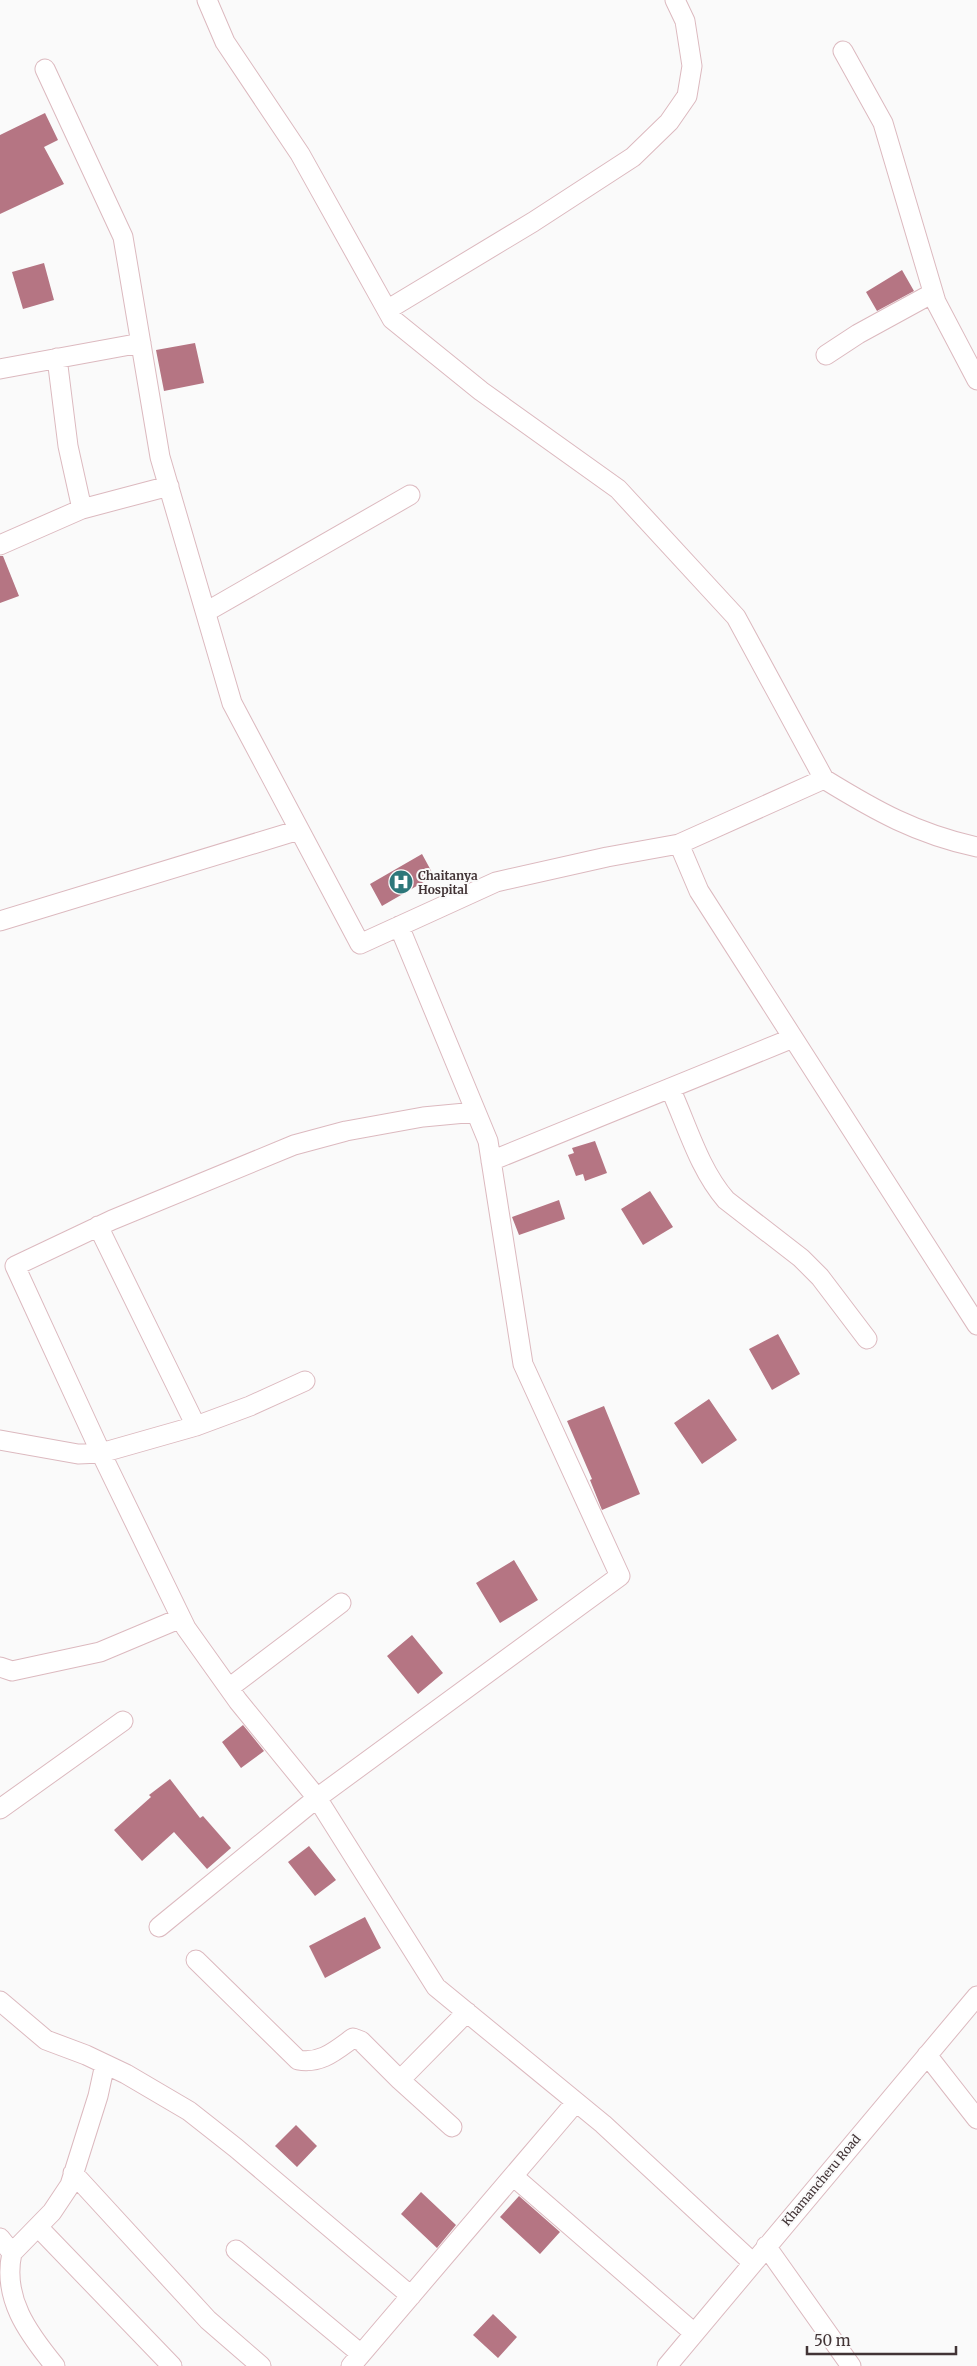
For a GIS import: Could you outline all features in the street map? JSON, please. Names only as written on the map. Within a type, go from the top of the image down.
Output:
[{"type":"street","points":[[207,0],[225,42],[300,154],[392,319],[481,392],[618,489],[736,617],[824,780],[883,815],[946,840],[977,847]]},
{"type":"street","points":[[387,310],[532,222],[633,157],[669,122],[687,96],[692,66],[685,21],[675,0]]},
{"type":"street","points":[[842,51],[883,123],[933,293],[977,380]]},
{"type":"street","points":[[45,69],[123,236],[160,457],[232,702],[360,944],[496,882],[607,857],[679,844],[824,780]]},
{"type":"street","points":[[826,354],[858,334],[933,293]]},
{"type":"street","points":[[0,369],[141,343]]},
{"type":"street","points":[[57,358],[68,446],[82,509]]},
{"type":"street","points":[[0,545],[82,509],[169,486]]},
{"type":"street","points":[[206,612],[410,495]]},
{"type":"street","points":[[0,921],[299,830]]},
{"type":"street","points":[[679,844],[699,891],[977,1325]]},
{"type":"street","points":[[160,1927],[317,1798],[620,1576],[523,1364],[488,1141],[399,926]]},
{"type":"street","points":[[491,1161],[793,1038]]},
{"type":"street","points":[[670,1088],[709,1177],[718,1191],[726,1200],[759,1224],[807,1264],[820,1277],[867,1339]]},
{"type":"street","points":[[476,1112],[413,1119],[346,1131],[297,1144],[98,1226],[8,1270],[101,1453],[181,1618],[229,1688],[317,1798],[436,1987],[576,2102],[752,2262]]},
{"type":"street","points":[[98,1226],[196,1426]]},
{"type":"street","points":[[0,1440],[62,1452],[101,1453],[196,1426],[305,1381]]},
{"type":"street","points":[[229,1688],[341,1603]]},
{"type":"street","points":[[0,1667],[12,1670],[100,1652],[181,1618]]},
{"type":"street","points":[[0,1809],[123,1721]]},
{"type":"street","points":[[196,1960],[298,2060],[310,2062],[324,2059],[353,2038],[368,2047],[400,2080],[452,2127]]},
{"type":"street","name":"Khamancheru Road","points":[[667,2366],[752,2262],[977,1996]]},
{"type":"street","points":[[0,2001],[46,2040],[105,2064],[189,2111],[236,2148],[411,2296]]},
{"type":"street","points":[[400,2080],[467,2012]]},
{"type":"street","points":[[927,2055],[977,2119]]},
{"type":"street","points":[[55,2366],[29,2333],[16,2309],[9,2267],[12,2253],[52,2212],[70,2185],[98,2096],[105,2064]]},
{"type":"street","points":[[236,2250],[356,2360],[576,2102]]},
{"type":"street","points":[[73,2173],[208,2320],[261,2366]]},
{"type":"street","points":[[513,2176],[694,2333]]},
{"type":"street","points":[[38,2227],[172,2366]]},
{"type":"street","points":[[0,2238],[12,2253]]},
{"type":"street","points":[[766,2246],[851,2366]]},
{"type":"building","points":[[45,113],[58,140],[44,147],[64,184],[0,214],[0,135]]},
{"type":"building","points":[[44,263],[54,300],[23,309],[12,272]]},
{"type":"building","points":[[902,270],[914,291],[877,311],[866,292]]},
{"type":"building","points":[[195,343],[204,383],[164,391],[156,350]]},
{"type":"building","points":[[0,556],[3,556],[19,596],[0,603]]},
{"type":"building","points":[[422,854],[434,876],[382,906],[370,884]]},
{"type":"building","points":[[595,1141],[607,1173],[585,1181],[583,1174],[576,1176],[568,1155],[574,1153],[572,1148]]},
{"type":"building","points":[[650,1191],[673,1227],[643,1245],[621,1209]]},
{"type":"building","points":[[559,1200],[565,1219],[519,1235],[512,1217]]},
{"type":"building","points":[[778,1334],[800,1374],[772,1390],[749,1349]]},
{"type":"building","points":[[709,1399],[737,1440],[702,1464],[674,1423]]},
{"type":"building","points":[[604,1406],[640,1494],[602,1510],[590,1480],[592,1479],[567,1421]]},
{"type":"building","points":[[514,1560],[538,1600],[500,1623],[476,1583]]},
{"type":"building","points":[[412,1635],[443,1673],[418,1694],[387,1656]]},
{"type":"building","points":[[243,1725],[264,1751],[241,1768],[222,1742]]},
{"type":"building","points":[[170,1779],[200,1818],[203,1816],[231,1848],[207,1869],[174,1832],[142,1861],[114,1830],[151,1797],[149,1795]]},
{"type":"building","points":[[309,1846],[336,1880],[315,1896],[288,1862]]},
{"type":"building","points":[[365,1917],[381,1948],[325,1978],[309,1946]]},
{"type":"building","points":[[296,2125],[317,2146],[297,2167],[275,2146]]},
{"type":"building","points":[[421,2192],[456,2225],[437,2248],[401,2214]]},
{"type":"building","points":[[519,2196],[560,2232],[540,2254],[500,2217]]},
{"type":"building","points":[[493,2314],[517,2337],[498,2358],[473,2335]]},
{"type":"place","name":"Chaitanya Hospital","points":[[401,882]]}]
